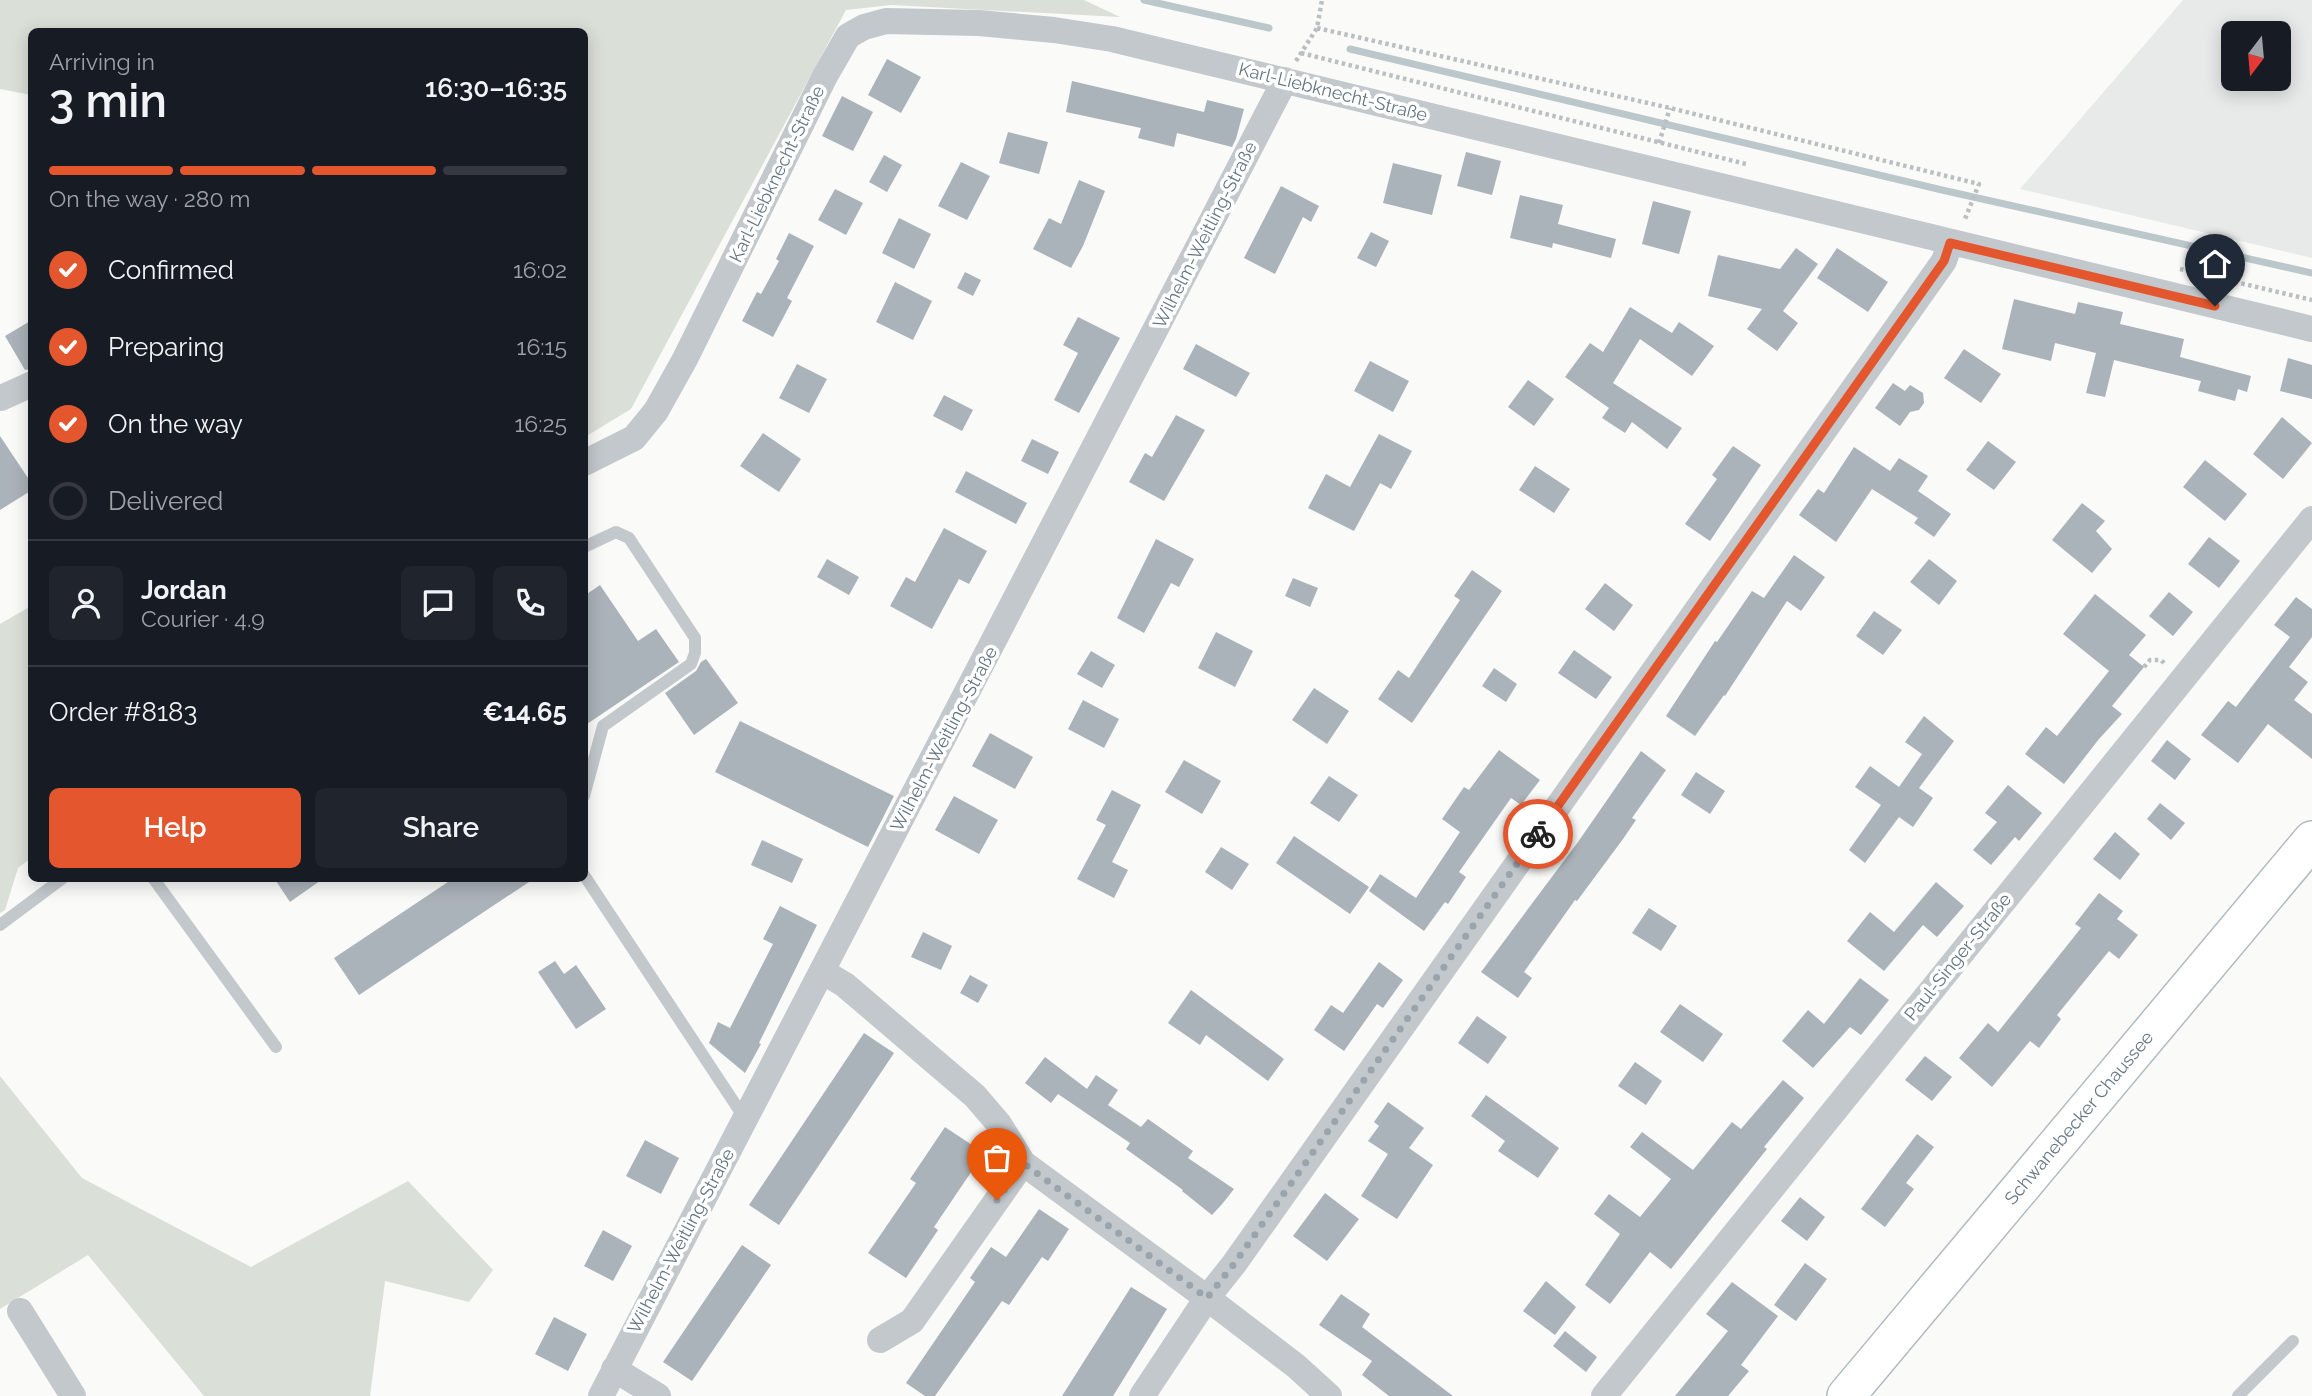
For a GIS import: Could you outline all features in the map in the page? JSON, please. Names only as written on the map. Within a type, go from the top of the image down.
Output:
[{"type":"main road","name":"Schwanebecker Chaussee","points":[[1846,1396],[2312,840]]},
{"type":"street","name":"Karl-Liebknecht-Straße","points":[[588,461],[634,438],[656,411],[685,359],[825,76],[848,36],[864,27],[886,21],[979,23],[1112,39],[2312,329]]},
{"type":"street","name":"Wilhelm-Weitling-Straße","points":[[601,1396],[1285,80]]},
{"type":"street","points":[[1142,1396],[1207,1298],[1944,261],[1950,243]]},
{"type":"street","points":[[1,398],[28,386]]},
{"type":"street","name":"Paul-Singer-Straße","points":[[1604,1396],[2312,519]]},
{"type":"street","points":[[822,971],[845,985],[975,1096],[999,1124],[1023,1163],[1207,1298],[1296,1366],[1329,1396]]},
{"type":"street","points":[[880,1340],[912,1321],[1023,1163]]},
{"type":"street","points":[[20,1311],[73,1396]]},
{"type":"street","points":[[614,1369],[658,1396]]},
{"type":"lane","points":[[588,545],[616,532],[629,538],[695,638],[695,653],[691,664],[603,726],[588,781]]},
{"type":"lane","points":[[588,881],[745,1120]]},
{"type":"lane","points":[[0,925],[58,882]]},
{"type":"lane","points":[[156,882],[276,1047]]},
{"type":"lane","points":[[2238,1396],[2294,1341]]},
{"type":"path","points":[[1285,80],[1317,28],[1322,0]]},
{"type":"path","points":[[1317,28],[1670,108],[1979,184],[1965,219]]},
{"type":"path","points":[[1301,53],[1752,166]]},
{"type":"path","points":[[1659,143],[1670,108]]},
{"type":"path","points":[[1952,216],[1976,222]]},
{"type":"path","points":[[2177,269],[2312,300]]},
{"type":"shaded area","points":[[0,0],[1084,0],[1120,17],[891,5],[846,10],[631,409],[588,435],[588,28],[28,28],[28,94],[0,89]]},
{"type":"shaded area","points":[[2183,0],[2312,0],[2312,258],[2020,189]]},
{"type":"shaded area","points":[[28,608],[28,860],[18,868],[5,910],[0,913],[0,624]]},
{"type":"shaded area","points":[[0,1076],[82,1178],[251,1267],[408,1181],[493,1270],[469,1302],[385,1281],[370,1396],[204,1396],[88,1255],[0,1309]]},
{"type":"building","points":[[887,59],[921,77],[901,113],[868,95]]},
{"type":"building","points":[[1072,81],[1204,112],[1207,100],[1244,109],[1232,147],[1177,133],[1174,147],[1138,138],[1141,128],[1066,112]]},
{"type":"building","points":[[842,96],[873,112],[853,151],[822,136]]},
{"type":"building","points":[[1008,132],[1048,142],[1039,174],[999,163]]},
{"type":"building","points":[[1466,152],[1501,161],[1492,195],[1457,186]]},
{"type":"building","points":[[884,155],[902,165],[887,192],[869,182]]},
{"type":"building","points":[[961,162],[990,176],[967,220],[938,206]]},
{"type":"building","points":[[1393,163],[1442,175],[1432,215],[1383,203]]},
{"type":"building","points":[[1079,180],[1105,191],[1071,268],[1033,249],[1049,218],[1061,224]]},
{"type":"building","points":[[1281,186],[1319,206],[1311,222],[1303,217],[1275,274],[1244,258]]},
{"type":"building","points":[[835,189],[863,203],[846,235],[818,220]]},
{"type":"building","points":[[1520,195],[1563,205],[1558,224],[1616,239],[1611,258],[1553,243],[1552,248],[1510,238]]},
{"type":"building","points":[[1653,201],[1691,211],[1679,254],[1642,244]]},
{"type":"building","points":[[899,218],[931,234],[914,269],[882,253]]},
{"type":"building","points":[[1371,232],[1389,241],[1376,267],[1357,258]]},
{"type":"building","points":[[789,233],[814,246],[787,298],[792,301],[773,337],[742,321],[757,292],[761,294],[779,261],[776,259]]},
{"type":"building","points":[[1796,248],[1818,264],[1783,311],[1798,323],[1777,351],[1747,329],[1762,309],[1708,296],[1718,255],[1780,269]]},
{"type":"building","points":[[1837,248],[1888,282],[1868,312],[1817,278]]},
{"type":"building","points":[[965,272],[981,280],[973,296],[957,288]]},
{"type":"building","points":[[895,282],[932,301],[913,340],[876,322]]},
{"type":"building","points":[[2014,299],[2075,314],[2078,302],[2123,312],[2120,324],[2184,339],[2180,357],[2251,376],[2247,392],[2238,389],[2235,401],[2198,391],[2201,381],[2114,360],[2105,397],[2086,393],[2096,353],[2055,343],[2051,361],[2002,349]]},
{"type":"building","points":[[1630,307],[1672,333],[1679,322],[1714,346],[1692,376],[1640,339],[1613,383],[1682,428],[1667,449],[1632,422],[1625,433],[1602,418],[1609,408],[1565,377],[1590,343],[1603,352]]},
{"type":"building","points":[[1078,317],[1120,338],[1079,413],[1054,400],[1078,353],[1063,345]]},
{"type":"building","points":[[28,322],[28,370],[25,370],[5,336]]},
{"type":"building","points":[[1196,344],[1250,373],[1236,397],[1183,369]]},
{"type":"building","points":[[1964,349],[2001,374],[1981,403],[1944,378]]},
{"type":"building","points":[[2288,358],[2312,365],[2312,399],[2280,391]]},
{"type":"building","points":[[1370,361],[1409,381],[1393,412],[1354,391]]},
{"type":"building","points":[[797,364],[827,379],[809,413],[779,398]]},
{"type":"building","points":[[1528,380],[1554,399],[1534,426],[1508,407]]},
{"type":"building","points":[[1893,383],[1905,391],[1910,385],[1923,393],[1924,403],[1919,410],[1910,412],[1900,426],[1875,408]]},
{"type":"building","points":[[944,395],[973,410],[962,431],[933,416]]},
{"type":"building","points":[[1176,415],[1205,430],[1164,501],[1129,482],[1145,453],[1152,457]]},
{"type":"building","points":[[2282,417],[2312,443],[2283,479],[2253,454]]},
{"type":"building","points":[[763,433],[801,459],[779,492],[740,466]]},
{"type":"building","points":[[1379,434],[1412,451],[1391,489],[1380,483],[1354,531],[1308,508],[1326,474],[1350,487]]},
{"type":"building","points":[[0,436],[28,478],[28,492],[0,510]]},
{"type":"building","points":[[1032,439],[1059,452],[1048,474],[1021,461]]},
{"type":"building","points":[[1988,441],[2016,462],[1994,490],[1966,470]]},
{"type":"building","points":[[1733,446],[1761,465],[1710,541],[1685,524],[1717,479],[1712,475]]},
{"type":"building","points":[[1854,447],[1890,471],[1899,458],[1928,476],[1918,491],[1951,514],[1934,537],[1914,523],[1918,518],[1872,489],[1836,542],[1799,515],[1818,489],[1824,493]]},
{"type":"building","points":[[2205,460],[2247,494],[2225,521],[2183,487]]},
{"type":"building","points":[[1535,466],[1570,489],[1554,513],[1519,490]]},
{"type":"building","points":[[966,471],[1027,503],[1016,524],[955,492]]},
{"type":"building","points":[[2082,503],[2105,521],[2096,531],[2112,549],[2092,573],[2052,540]]},
{"type":"building","points":[[944,528],[987,551],[969,584],[959,579],[932,629],[890,606],[906,577],[915,582]]},
{"type":"building","points":[[2209,537],[2240,561],[2219,588],[2188,564]]},
{"type":"building","points":[[1156,539],[1194,559],[1179,587],[1171,583],[1144,633],[1117,618]]},
{"type":"building","points":[[1794,555],[1825,577],[1801,611],[1787,601],[1725,696],[1695,736],[1666,716],[1715,641],[1717,642],[1752,591],[1764,598]]},
{"type":"building","points":[[827,559],[859,577],[849,595],[817,577]]},
{"type":"building","points":[[1929,559],[1957,581],[1939,605],[1910,582]]},
{"type":"building","points":[[1472,570],[1502,591],[1412,723],[1378,699],[1398,670],[1409,678],[1460,600],[1454,596]]},
{"type":"building","points":[[1293,578],[1318,588],[1310,607],[1285,596]]},
{"type":"building","points":[[1605,583],[1633,605],[1614,631],[1585,609]]},
{"type":"building","points":[[600,585],[638,641],[656,629],[679,662],[588,723],[588,593]]},
{"type":"building","points":[[2169,592],[2193,612],[2173,636],[2149,616]]},
{"type":"building","points":[[2095,594],[2146,635],[2129,655],[2144,667],[2112,706],[2122,714],[2064,784],[2025,754],[2046,727],[2057,736],[2109,671],[2063,634]]},
{"type":"building","points":[[2296,597],[2312,609],[2312,637],[2289,667],[2308,682],[2294,700],[2312,714],[2312,759],[2268,724],[2238,763],[2201,735],[2228,701],[2236,707],[2290,637],[2274,625]]},
{"type":"building","points":[[1874,611],[1902,630],[1883,655],[1856,636]]},
{"type":"building","points":[[1216,632],[1253,651],[1235,687],[1198,668]]},
{"type":"building","points":[[1574,650],[1612,677],[1596,699],[1558,673]]},
{"type":"building","points":[[1091,651],[1115,665],[1102,688],[1077,674]]},
{"type":"building","points":[[706,659],[738,703],[694,735],[665,693],[696,671]]},
{"type":"building","points":[[1494,668],[1517,684],[1506,702],[1482,686]]},
{"type":"building","points":[[1314,688],[1349,711],[1327,744],[1292,720]]},
{"type":"building","points":[[1083,700],[1119,719],[1104,748],[1068,729]]},
{"type":"building","points":[[1924,716],[1954,741],[1919,788],[1933,798],[1913,827],[1899,817],[1865,863],[1849,850],[1881,805],[1855,787],[1870,766],[1899,787],[1922,754],[1905,742]]},
{"type":"building","points":[[740,721],[894,796],[868,847],[715,772]]},
{"type":"building","points":[[990,733],[1033,757],[1015,789],[972,766]]},
{"type":"building","points":[[2167,740],[2191,759],[2175,780],[2151,761]]},
{"type":"building","points":[[1499,750],[1540,780],[1521,805],[1511,798],[1459,872],[1466,877],[1448,904],[1445,902],[1424,931],[1369,891],[1380,874],[1416,898],[1460,832],[1442,819],[1464,787],[1469,790]]},
{"type":"building","points":[[1641,751],[1666,770],[1632,818],[1636,820],[1623,839],[1524,972],[1532,978],[1518,998],[1481,972],[1578,842]]},
{"type":"building","points":[[1184,760],[1221,781],[1202,814],[1165,792]]},
{"type":"building","points":[[1696,772],[1725,791],[1710,814],[1681,795]]},
{"type":"building","points":[[1329,776],[1358,795],[1339,822],[1310,803]]},
{"type":"building","points":[[2008,785],[2042,813],[2019,841],[2015,837],[1991,865],[1973,850],[1997,822],[1985,813]]},
{"type":"building","points":[[1112,790],[1141,805],[1112,862],[1128,870],[1114,898],[1077,879],[1106,825],[1096,820]]},
{"type":"building","points":[[954,796],[998,820],[979,854],[935,830]]},
{"type":"building","points":[[2160,803],[2185,823],[2171,840],[2147,819]]},
{"type":"building","points":[[2115,832],[2140,854],[2120,880],[2093,859]]},
{"type":"building","points":[[1294,836],[1369,887],[1350,914],[1276,863]]},
{"type":"building","points":[[762,840],[803,859],[792,883],[751,865]]},
{"type":"building","points":[[1221,847],[1249,864],[1232,890],[1205,872]]},
{"type":"building","points":[[277,882],[318,882],[290,902]]},
{"type":"building","points":[[448,882],[529,882],[359,995],[334,958]]},
{"type":"building","points":[[1936,882],[1964,906],[1937,937],[1923,925],[1884,971],[1847,941],[1870,912],[1894,932]]},
{"type":"building","points":[[2099,893],[2123,911],[2117,919],[2138,935],[2119,959],[2109,951],[2057,1015],[2061,1019],[2039,1048],[2030,1041],[1992,1087],[1959,1058],[1988,1023],[1998,1032],[2081,928],[2075,924]]},
{"type":"building","points":[[780,906],[817,925],[745,1073],[709,1043],[718,1022],[730,1028],[773,944],[763,939]]},
{"type":"building","points":[[1649,908],[1677,926],[1661,951],[1632,933]]},
{"type":"building","points":[[923,932],[952,946],[941,970],[911,957]]},
{"type":"building","points":[[555,961],[564,974],[576,965],[606,1009],[576,1029],[538,972]]},
{"type":"building","points":[[1379,962],[1403,980],[1383,1008],[1377,1004],[1344,1051],[1314,1030],[1331,1005],[1343,1013]]},
{"type":"building","points":[[970,975],[988,985],[978,1003],[960,993]]},
{"type":"building","points":[[1860,978],[1889,1000],[1861,1035],[1850,1027],[1813,1068],[1782,1041],[1808,1010],[1824,1024]]},
{"type":"building","points":[[1191,990],[1284,1059],[1268,1081],[1206,1035],[1200,1045],[1168,1023]]},
{"type":"building","points":[[1680,1004],[1723,1034],[1703,1062],[1660,1032]]},
{"type":"building","points":[[1477,1016],[1507,1037],[1488,1064],[1458,1043]]},
{"type":"building","points":[[864,1033],[894,1053],[779,1225],[749,1205]]},
{"type":"building","points":[[1925,1056],[1952,1077],[1932,1101],[1905,1080]]},
{"type":"building","points":[[1045,1057],[1087,1089],[1096,1075],[1118,1090],[1108,1105],[1141,1127],[1148,1119],[1193,1151],[1188,1158],[1234,1189],[1212,1215],[1183,1190],[1126,1149],[1130,1143],[1058,1094],[1051,1103],[1025,1083]]},
{"type":"building","points":[[1635,1062],[1662,1081],[1646,1105],[1618,1086]]},
{"type":"building","points":[[1783,1080],[1804,1098],[1764,1147],[1767,1149],[1671,1269],[1650,1252],[1610,1304],[1585,1285],[1620,1234],[1594,1214],[1609,1194],[1640,1217],[1671,1179],[1630,1147],[1642,1132],[1693,1170],[1732,1122],[1741,1129]]},
{"type":"building","points":[[1486,1095],[1559,1148],[1538,1178],[1498,1151],[1505,1141],[1471,1116]]},
{"type":"building","points":[[1388,1102],[1424,1128],[1409,1148],[1433,1165],[1397,1219],[1361,1196],[1388,1154],[1368,1141],[1379,1126],[1374,1122]]},
{"type":"building","points":[[945,1127],[984,1153],[934,1227],[938,1230],[906,1278],[868,1253],[916,1183],[910,1179]]},
{"type":"building","points":[[1917,1134],[1934,1147],[1906,1183],[1914,1189],[1885,1227],[1861,1209]]},
{"type":"building","points":[[645,1140],[679,1158],[661,1194],[626,1176]]},
{"type":"building","points":[[1325,1193],[1359,1219],[1327,1261],[1293,1236]]},
{"type":"building","points":[[1800,1197],[1825,1217],[1807,1241],[1781,1221]]},
{"type":"building","points":[[1039,1209],[1069,1229],[1048,1261],[1042,1257],[1009,1305],[1002,1301],[935,1396],[925,1396],[906,1383],[975,1282],[970,1278],[991,1247],[1006,1257]]},
{"type":"building","points":[[603,1230],[632,1246],[613,1281],[584,1266]]},
{"type":"building","points":[[742,1245],[771,1265],[692,1381],[663,1362]]},
{"type":"building","points":[[1805,1263],[1827,1279],[1796,1321],[1774,1305]]},
{"type":"building","points":[[1546,1281],[1576,1307],[1555,1335],[1523,1311]]},
{"type":"building","points":[[1732,1282],[1778,1316],[1741,1365],[1749,1371],[1728,1396],[1675,1396],[1728,1331],[1706,1314]]},
{"type":"building","points":[[1131,1287],[1167,1309],[1113,1396],[1062,1396]]},
{"type":"building","points":[[1341,1294],[1370,1314],[1362,1327],[1453,1396],[1389,1396],[1362,1375],[1372,1361],[1319,1325]]},
{"type":"building","points":[[554,1317],[587,1334],[568,1371],[535,1354]]},
{"type":"building","points":[[1565,1331],[1597,1357],[1586,1372],[1553,1346]]},
{"type":"waterway","points":[[1144,0],[1269,28]]},
{"type":"waterway","points":[[1350,49],[1942,190],[2312,273]]},
{"type":"way so far","points":[[997,1200],[1023,1163],[1207,1298],[1234,1264],[1538,834]]},
{"type":"route","points":[[1538,834],[1944,261],[1950,243],[2215,306]]}]
